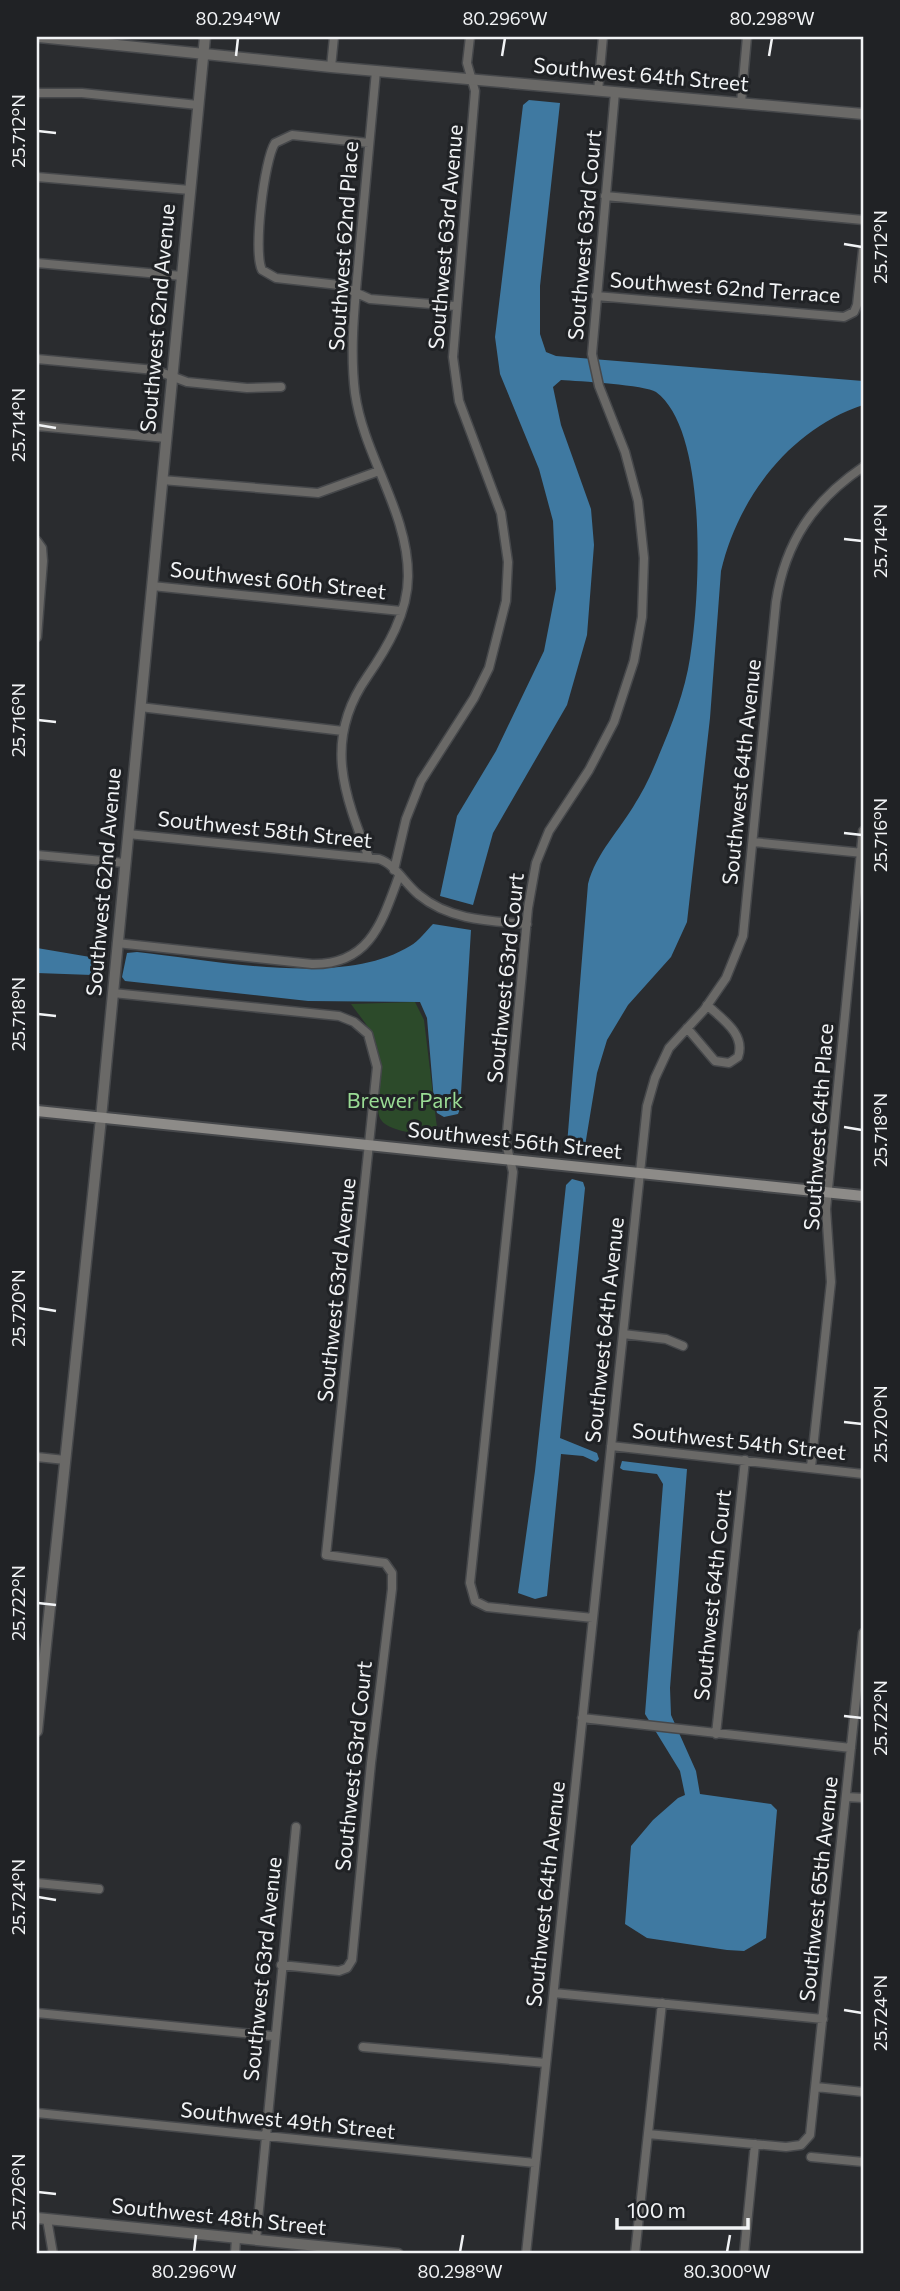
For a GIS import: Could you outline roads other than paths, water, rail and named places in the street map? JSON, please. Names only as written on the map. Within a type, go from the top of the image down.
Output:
[{"type":"main road","name":"Southwest 56th Street","points":[[37,1111],[863,1196]]},
{"type":"street","name":"Southwest 64th Street","points":[[39,37],[331,67],[863,114]]},
{"type":"street","name":"Southwest 62nd Avenue","points":[[37,1731],[101,1118],[205,37]]},
{"type":"street","points":[[331,67],[334,37]]},
{"type":"street","name":"Southwest 63rd Avenue","points":[[117,943],[312,964],[334,963],[355,954],[377,930],[396,873],[417,791],[483,682],[495,650],[505,610],[509,568],[501,513],[471,437],[456,383],[453,357],[455,306],[475,91],[467,63],[470,37]]},
{"type":"street","points":[[598,91],[603,37]]},
{"type":"street","points":[[741,103],[747,37]]},
{"type":"street","name":"Southwest 62nd Place","points":[[369,858],[344,789],[341,755],[343,731],[352,702],[386,647],[401,611],[408,576],[405,547],[366,438],[356,396],[352,352],[376,71]]},
{"type":"street","name":"Southwest 63rd Court","points":[[593,1618],[499,1609],[477,1602],[470,1583],[513,1172],[506,1143],[527,924],[540,851],[607,737],[630,677],[640,628],[644,558],[639,509],[625,452],[599,387],[592,358],[615,92]]},
{"type":"street","points":[[37,93],[82,93],[198,105]]},
{"type":"street","points":[[369,143],[297,135],[278,139],[268,158],[258,254],[264,272],[285,280],[340,285],[370,299],[455,306]]},
{"type":"street","points":[[37,177],[190,190]]},
{"type":"street","points":[[605,196],[863,220]]},
{"type":"street","name":"Southwest 62nd Terrace","points":[[596,296],[836,318],[852,314],[857,305],[863,250]]},
{"type":"street","points":[[37,263],[182,276]]},
{"type":"street","points":[[37,359],[155,370],[187,382],[237,387],[281,387]]},
{"type":"street","points":[[37,426],[166,438]]},
{"type":"street","name":"Southwest 64th Avenue","points":[[526,2254],[639,1173],[652,1087],[669,1048],[707,1005],[731,969],[740,945],[753,842],[776,602],[783,566],[795,538],[810,514],[825,497],[863,467]]},
{"type":"street","points":[[162,480],[318,493],[379,471]]},
{"type":"street","points":[[37,637],[43,571],[39,543]]},
{"type":"street","name":"Southwest 60th Street","points":[[152,586],[401,611]]},
{"type":"street","points":[[140,707],[343,731]]},
{"type":"street","name":"Southwest 64th Place","points":[[811,1467],[831,1282],[826,1221],[828,1192],[863,831]]},
{"type":"street","name":"Southwest 58th Street","points":[[128,834],[369,858],[387,862],[396,873]]},
{"type":"street","points":[[753,842],[862,853]]},
{"type":"street","points":[[37,855],[125,863]]},
{"type":"street","points":[[396,873],[424,899],[451,913],[527,924]]},
{"type":"street","name":"Southwest 63rd Avenue","points":[[113,993],[339,1016],[365,1031],[373,1045],[377,1067],[326,1555],[377,1560],[390,1567]]},
{"type":"street","points":[[687,1028],[715,1061],[729,1063],[738,1057],[740,1049],[737,1036],[707,1005]]},
{"type":"street","points":[[623,1334],[666,1339],[683,1346]]},
{"type":"street","name":"Southwest 54th Street","points":[[611,1446],[863,1474]]},
{"type":"street","points":[[37,1457],[65,1460]]},
{"type":"street","name":"Southwest 64th Court","points":[[716,1734],[745,1460]]},
{"type":"street","name":"Southwest 63rd Court","points":[[281,1965],[337,1971],[347,1968],[352,1957],[371,1763],[392,1594],[390,1567]]},
{"type":"street","name":"Southwest 65th Avenue","points":[[755,2144],[786,2147],[801,2145],[811,2132],[851,1748],[861,1678],[863,1633]]},
{"type":"street","points":[[582,1718],[851,1748]]},
{"type":"street","points":[[846,1797],[863,1798]]},
{"type":"street","name":"Southwest 63rd Avenue","points":[[256,2240],[273,2036],[296,1827]]},
{"type":"street","points":[[37,1883],[99,1889]]},
{"type":"street","points":[[554,1993],[823,2019]]},
{"type":"street","points":[[635,2254],[662,2003]]},
{"type":"street","points":[[37,2013],[273,2036]]},
{"type":"street","points":[[363,2047],[545,2063]]},
{"type":"street","points":[[816,2087],[863,2092]]},
{"type":"street","name":"Southwest 49th Street","points":[[37,2113],[535,2163]]},
{"type":"street","points":[[648,2134],[755,2144],[744,2254]]},
{"type":"street","points":[[810,2157],[863,2162]]},
{"type":"street","points":[[42,2219],[53,2254]]},
{"type":"street","name":"Southwest 48th Street","points":[[42,2219],[398,2254]]},
{"type":"street","points":[[235,2254],[236,2238]]},
{"type":"water","points":[[529,100],[560,103],[540,286],[540,334],[546,352],[556,356],[863,381],[863,405],[812,431],[790,449],[754,493],[729,544],[721,571],[710,718],[687,922],[671,957],[628,1005],[607,1040],[597,1073],[585,1146],[577,1155],[567,1145],[588,884],[602,852],[646,785],[681,695],[694,631],[697,517],[693,477],[685,442],[673,412],[656,392],[626,385],[561,380],[553,387],[561,425],[591,509],[594,545],[587,635],[567,705],[493,833],[473,905],[440,896],[457,816],[496,751],[544,651],[556,589],[553,521],[539,469],[500,374],[495,337],[523,105]]},
{"type":"water","points":[[433,924],[471,930],[460,1109],[458,1114],[444,1117],[437,1113],[434,1101],[427,1018],[420,1002],[308,1001],[125,981],[122,977],[127,953],[137,952],[277,968],[349,966],[382,959],[410,946]]},
{"type":"water","points":[[37,948],[96,958],[92,975],[37,973]]},
{"type":"water","points":[[572,1179],[583,1182],[585,1188],[560,1438],[597,1453],[599,1459],[596,1462],[583,1456],[561,1454],[547,1596],[535,1599],[518,1593],[535,1471],[566,1185]]},
{"type":"water","points":[[622,1461],[687,1469],[670,1688],[671,1715],[696,1771],[700,1794],[771,1804],[777,1810],[766,1938],[744,1951],[647,1938],[625,1924],[631,1846],[653,1820],[685,1795],[680,1771],[645,1714],[663,1484],[657,1474],[623,1470],[620,1468]]},
{"type":"park label","name":"Brewer Park","points":[[405,1101]]}]
